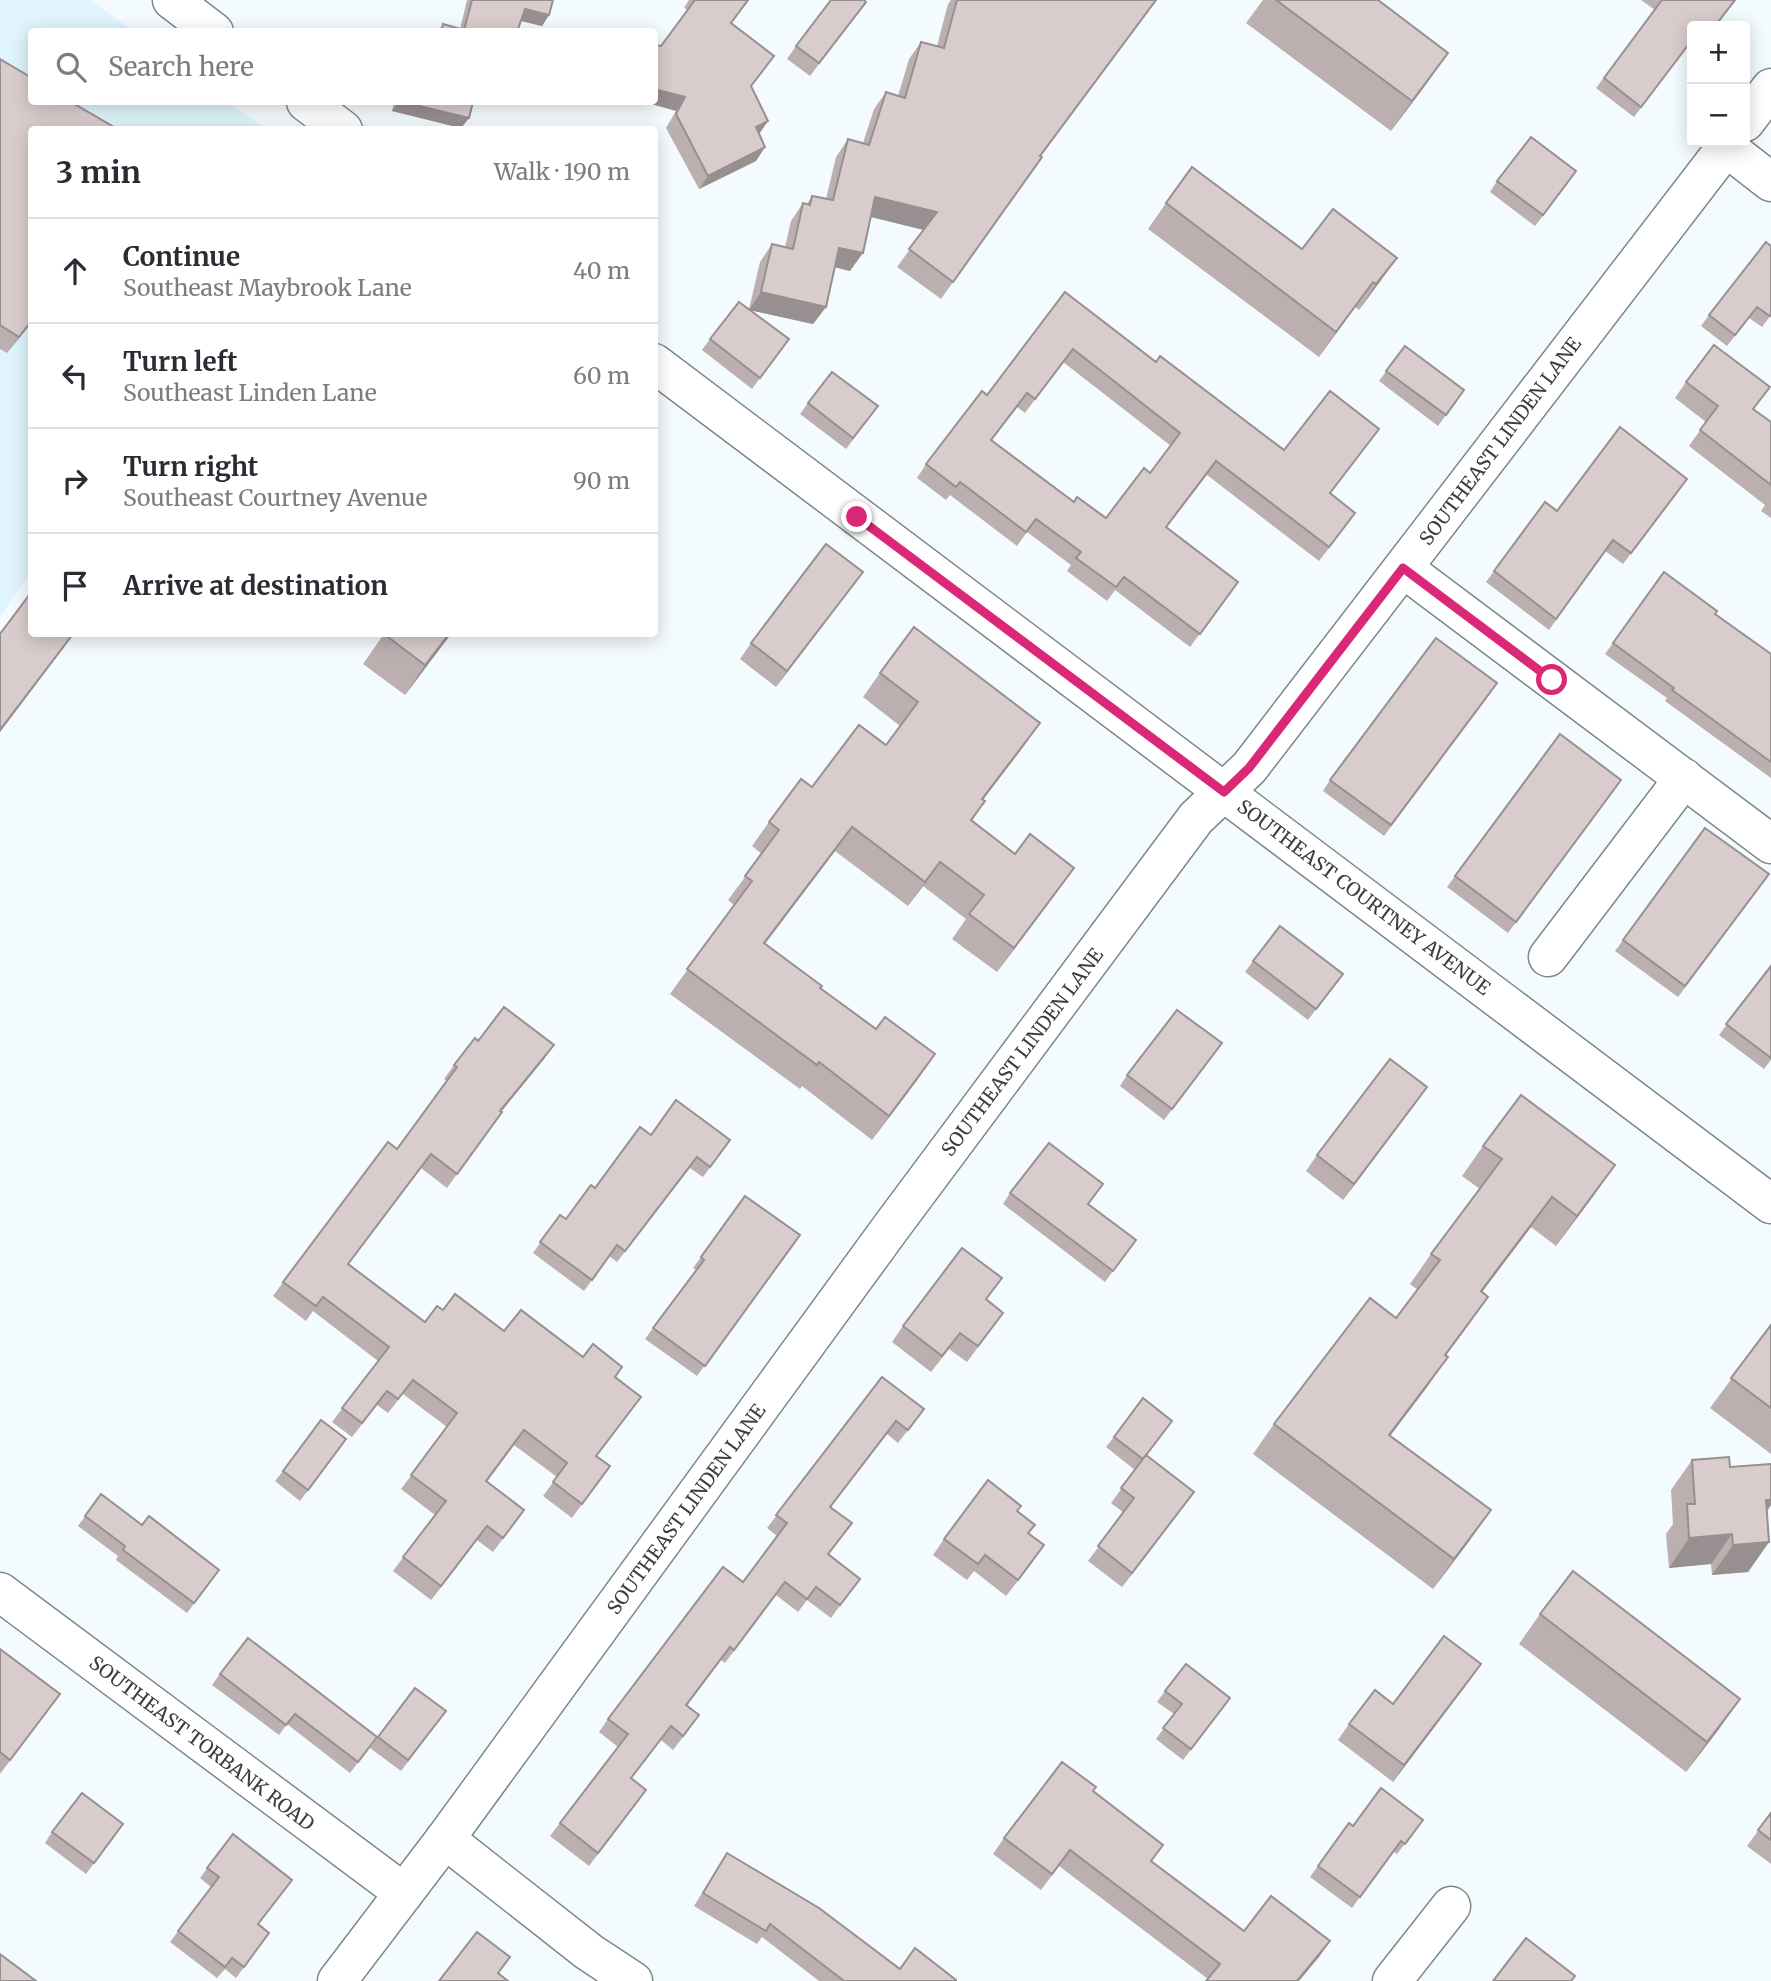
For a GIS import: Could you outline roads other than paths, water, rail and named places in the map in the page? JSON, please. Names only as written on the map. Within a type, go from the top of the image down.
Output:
[{"type":"street","points":[[172,0],[209,28]]},
{"type":"street","name":"SOUTHEAST LINDEN LANE","points":[[1750,116],[1771,89]]},
{"type":"street","points":[[310,105],[338,126]]},
{"type":"street","name":"SOUTHEAST LINDEN LANE","points":[[337,1981],[445,1839],[892,1226],[1196,818],[1249,768],[1725,147]]},
{"type":"street","points":[[1741,147],[1771,182]]},
{"type":"street","name":"SOUTHEAST COURTNEY AVENUE","points":[[658,366],[1771,1204]]},
{"type":"street","points":[[1403,568],[1771,844]]},
{"type":"street","points":[[1548,957],[1684,778]]},
{"type":"street","name":"SOUTHEAST TORBANK ROAD","points":[[0,1592],[404,1893]]},
{"type":"street","points":[[445,1839],[589,1952],[633,1981]]},
{"type":"street","points":[[1392,1981],[1451,1906]]}]
